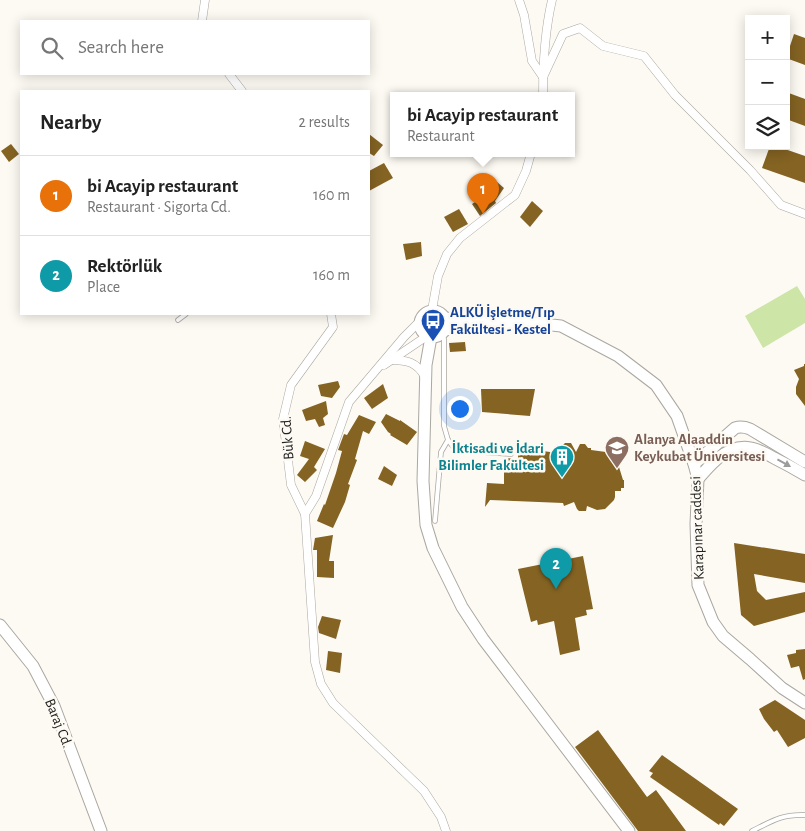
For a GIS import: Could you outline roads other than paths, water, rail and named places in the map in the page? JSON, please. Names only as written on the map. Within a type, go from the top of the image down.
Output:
[{"type":"street","points":[[202,20],[205,0]]},
{"type":"street","points":[[518,0],[524,15],[532,60],[543,77]]},
{"type":"street","points":[[543,92],[549,14],[552,0]]},
{"type":"street","points":[[543,77],[563,34],[580,28],[603,46],[644,56],[675,95],[750,170],[781,205],[805,214]]},
{"type":"street","points":[[230,75],[241,90]]},
{"type":"street","points":[[432,310],[438,276],[447,254],[460,238],[515,195],[530,157]]},
{"type":"street","points":[[446,831],[441,817],[424,791],[333,703],[321,684],[315,662],[305,514],[316,496],[349,402],[424,314],[432,310],[440,312],[438,332],[428,351],[424,481],[426,525],[433,548],[462,607],[483,639],[629,831]]},
{"type":"street","name":"Bük Cd.","points":[[305,514],[291,485],[283,418],[291,385],[333,327],[331,315]]},
{"type":"street","points":[[420,321],[421,330],[438,332]]},
{"type":"street","name":"Karapınar caddesi","points":[[438,332],[496,323],[534,323],[561,326],[618,356],[656,385],[677,416],[698,479],[696,524],[698,585],[714,622],[723,636],[782,688],[805,703]]},
{"type":"street","points":[[374,372],[438,332]]},
{"type":"street","points":[[391,360],[404,360],[413,363],[421,370],[426,379]]},
{"type":"street","points":[[694,464],[739,426],[750,429],[805,462]]},
{"type":"street","points":[[698,479],[716,460],[726,453],[748,447],[758,449],[805,475]]},
{"type":"street","name":"Baraj Cd.","points":[[0,625],[33,666],[54,706],[101,831]]},
{"type":"lane","points":[[178,320],[185,315]]},
{"type":"lane","points":[[438,332],[444,339],[444,426],[448,440],[454,448],[467,451],[511,454]]},
{"type":"lane","points":[[434,521],[441,452],[448,440]]},
{"type":"lane","points":[[752,831],[778,817],[805,815]]},
{"type":"place","name":"bi Acayip restaurant","points":[[483,214]]},
{"type":"place","name":"ALKÜ İşletme/Tıp Fakültesi - Kestel","points":[[433,342]]},
{"type":"place","name":"Alanya Alaaddin Keykubat Üniversitesi","points":[[617,469]]},
{"type":"place","name":"İktisadi ve İdari Bilimler Fakültesi","points":[[562,478]]},
{"type":"place","name":"Rektörlük","points":[[556,589]]}]
